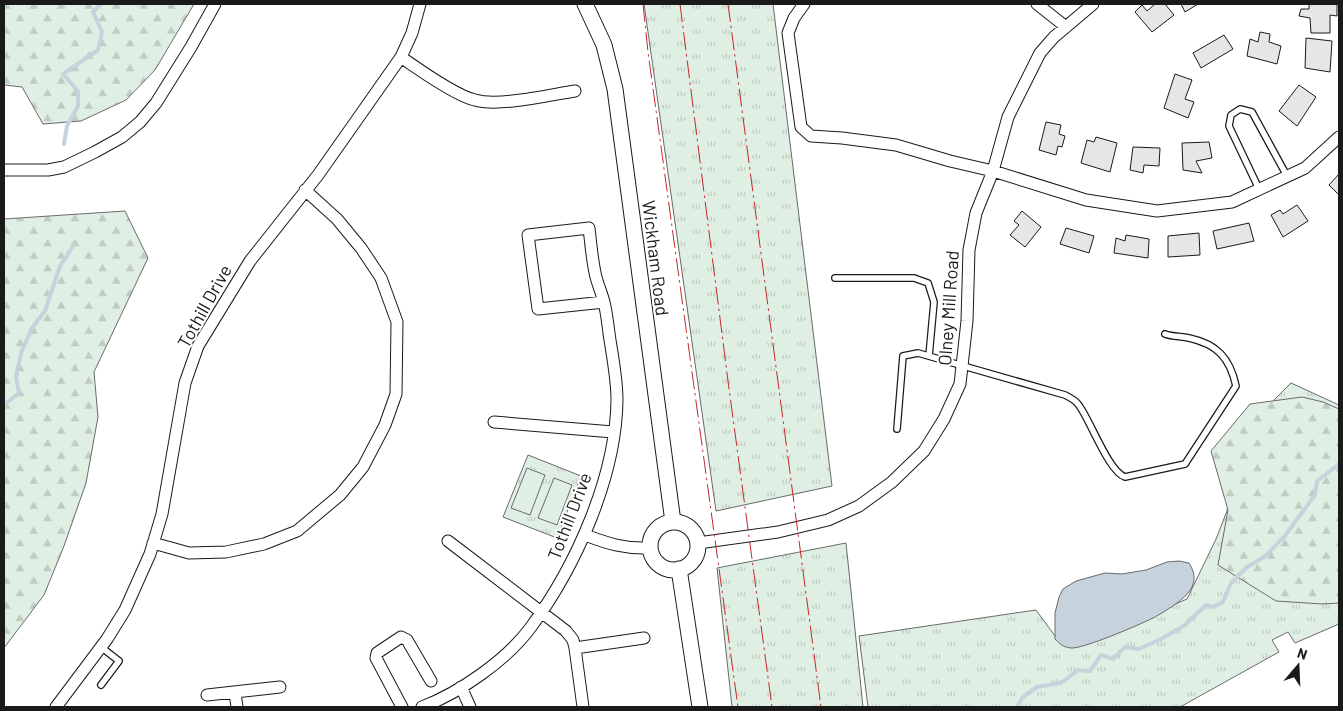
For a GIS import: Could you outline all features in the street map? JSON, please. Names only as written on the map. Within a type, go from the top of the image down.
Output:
[{"type":"street","points":[[4,170],[48,170],[64,167],[122,137],[140,122],[156,103],[215,4]]},
{"type":"street","name":"Tothill Drive","points":[[56,707],[101,647],[125,610],[141,577],[154,543],[168,479],[185,383],[198,346],[250,261],[324,167],[401,58],[412,33],[420,4]]},
{"type":"street","name":"Wickham Road","points":[[585,4],[604,45],[615,89],[673,522]]},
{"type":"street","points":[[804,4],[794,18],[788,33],[801,127],[811,136],[896,145],[993,171],[1086,200],[1157,211],[1232,202],[1305,168],[1339,137]]},
{"type":"street","points":[[1037,4],[1066,27]]},
{"type":"street","name":"Olney Mill Road","points":[[698,543],[778,532],[828,520],[859,506],[892,482],[924,451],[944,419],[960,384],[967,321],[969,250],[976,213],[993,171],[1008,117],[1040,53],[1093,4]]},
{"type":"street","points":[[401,58],[473,100],[492,103],[575,91]]},
{"type":"street","points":[[154,543],[189,554],[226,552],[264,544],[297,531],[340,495],[363,467],[385,425],[396,394],[397,322],[381,278],[361,248],[337,219],[305,190]]},
{"type":"street","name":"Tothill Drive","points":[[422,707],[437,701],[483,674],[530,629],[566,572],[585,535],[606,468],[617,400],[613,358],[604,302],[596,276],[589,228],[528,235],[538,309],[604,302]]},
{"type":"street","points":[[494,422],[613,432]]},
{"type":"street","points":[[673,522],[682,523],[690,527],[698,543],[698,552],[694,560],[687,566],[671,570],[657,562],[652,556],[650,548],[651,540],[659,527],[673,522]]},
{"type":"street","points":[[585,535],[614,546],[650,548]]},
{"type":"street","points":[[448,541],[566,631],[573,640],[575,648],[582,707]]},
{"type":"street","points":[[679,569],[700,707]]},
{"type":"street","points":[[402,707],[376,658],[377,652],[401,637],[408,640],[431,681]]},
{"type":"street","points":[[575,648],[644,638]]},
{"type":"street","points":[[207,695],[280,687]]},
{"type":"street","points":[[461,687],[470,707]]},
{"type":"street","points":[[235,693],[237,707]]},
{"type":"lane","points":[[1259,189],[1229,126],[1231,115],[1240,109],[1252,112],[1287,176]]},
{"type":"lane","points":[[835,278],[914,278],[928,283],[934,302],[929,356]]},
{"type":"lane","points":[[897,429],[903,356],[918,353],[1065,395],[1077,403],[1101,447],[1120,475],[1125,477],[1185,464],[1236,386],[1225,357],[1209,344],[1188,338],[1172,337],[1166,334]]},
{"type":"lane","points":[[101,647],[119,661],[101,685]]},
{"type":"green space","points":[[4,4],[194,4],[155,70],[126,100],[81,121],[43,124],[22,87],[4,85]]},
{"type":"green space","points":[[644,4],[773,4],[832,486],[716,511]]},
{"type":"green space","points":[[125,211],[148,258],[94,372],[98,417],[86,483],[64,546],[44,595],[4,648],[4,219]]},
{"type":"green space","points":[[1291,383],[1339,405],[1339,624],[1295,643],[1288,632],[1272,640],[1279,652],[1180,707],[868,707],[859,636],[1036,610],[1055,636],[1079,645],[1187,599],[1216,539],[1227,511],[1237,437]]},
{"type":"green space","points":[[1302,397],[1323,402],[1339,409],[1339,603],[1323,604],[1276,601],[1218,565],[1228,510],[1211,451],[1250,404]]},
{"type":"green space","points":[[528,455],[581,476],[557,538],[503,517]]},
{"type":"green space","points":[[527,468],[545,475],[530,515],[511,508]]},
{"type":"green space","points":[[554,478],[572,485],[557,525],[538,518]]},
{"type":"green space","points":[[846,543],[863,707],[732,707],[717,568]]},
{"type":"shaded area","points":[[1179,561],[1189,563],[1194,579],[1190,590],[1176,604],[1153,618],[1099,641],[1071,648],[1060,644],[1055,639],[1055,613],[1063,589],[1076,581],[1105,573],[1122,574],[1146,570],[1167,562]]},
{"type":"building","points":[[1155,4],[1165,4],[1174,15],[1152,32],[1135,12],[1142,5],[1147,11]]},
{"type":"building","points":[[1181,4],[1198,4],[1185,12]]},
{"type":"building","points":[[1309,4],[1337,4],[1337,16],[1330,15],[1330,33],[1311,33],[1310,18],[1299,16],[1301,9],[1309,9]]},
{"type":"building","points":[[1260,32],[1270,34],[1269,42],[1281,46],[1277,64],[1247,56],[1250,39],[1258,42]]},
{"type":"building","points":[[1224,35],[1233,49],[1201,68],[1193,53]]},
{"type":"building","points":[[1306,38],[1332,41],[1330,72],[1305,68]]},
{"type":"building","points":[[1175,74],[1192,80],[1185,99],[1194,102],[1188,118],[1164,108]]},
{"type":"building","points":[[1299,85],[1316,97],[1297,126],[1279,111]]},
{"type":"building","points":[[1046,122],[1061,125],[1059,134],[1065,136],[1062,147],[1058,146],[1056,155],[1039,150]]},
{"type":"building","points":[[1096,137],[1117,143],[1110,172],[1081,163],[1087,140],[1094,142]]},
{"type":"building","points":[[1209,142],[1212,158],[1196,161],[1202,173],[1183,170],[1182,143]]},
{"type":"building","points":[[1133,147],[1160,148],[1159,166],[1144,165],[1143,173],[1130,170]]},
{"type":"building","points":[[1339,174],[1339,195],[1329,185]]},
{"type":"building","points":[[1297,205],[1308,221],[1283,237],[1271,215],[1280,210],[1283,214]]},
{"type":"building","points":[[1022,211],[1041,227],[1025,247],[1010,235],[1019,225],[1014,221]]},
{"type":"building","points":[[1249,223],[1254,241],[1217,249],[1213,231]]},
{"type":"building","points":[[1066,228],[1094,236],[1089,253],[1060,244]]},
{"type":"building","points":[[1199,233],[1200,255],[1168,257],[1168,236]]},
{"type":"building","points":[[1126,235],[1149,239],[1148,258],[1114,253],[1116,238],[1125,241]]},
{"type":"waterway","points":[[64,144],[67,126],[78,106],[78,91],[63,74],[98,50],[102,32],[93,12],[101,4]]},
{"type":"waterway","points":[[4,405],[19,393],[16,377],[21,353],[32,328],[45,311],[60,266],[74,245]]},
{"type":"waterway","points":[[1017,707],[1023,697],[1037,687],[1061,683],[1078,670],[1090,671],[1101,655],[1113,659],[1125,647],[1139,649],[1161,639],[1185,625],[1206,605],[1213,607],[1223,602],[1231,583],[1247,567],[1264,557],[1284,537],[1315,495],[1317,481],[1339,464]]},
{"type":"power","points":[[643,4],[738,707]]},
{"type":"power","points":[[680,4],[772,707]]},
{"type":"power","points":[[728,4],[821,707]]}]
